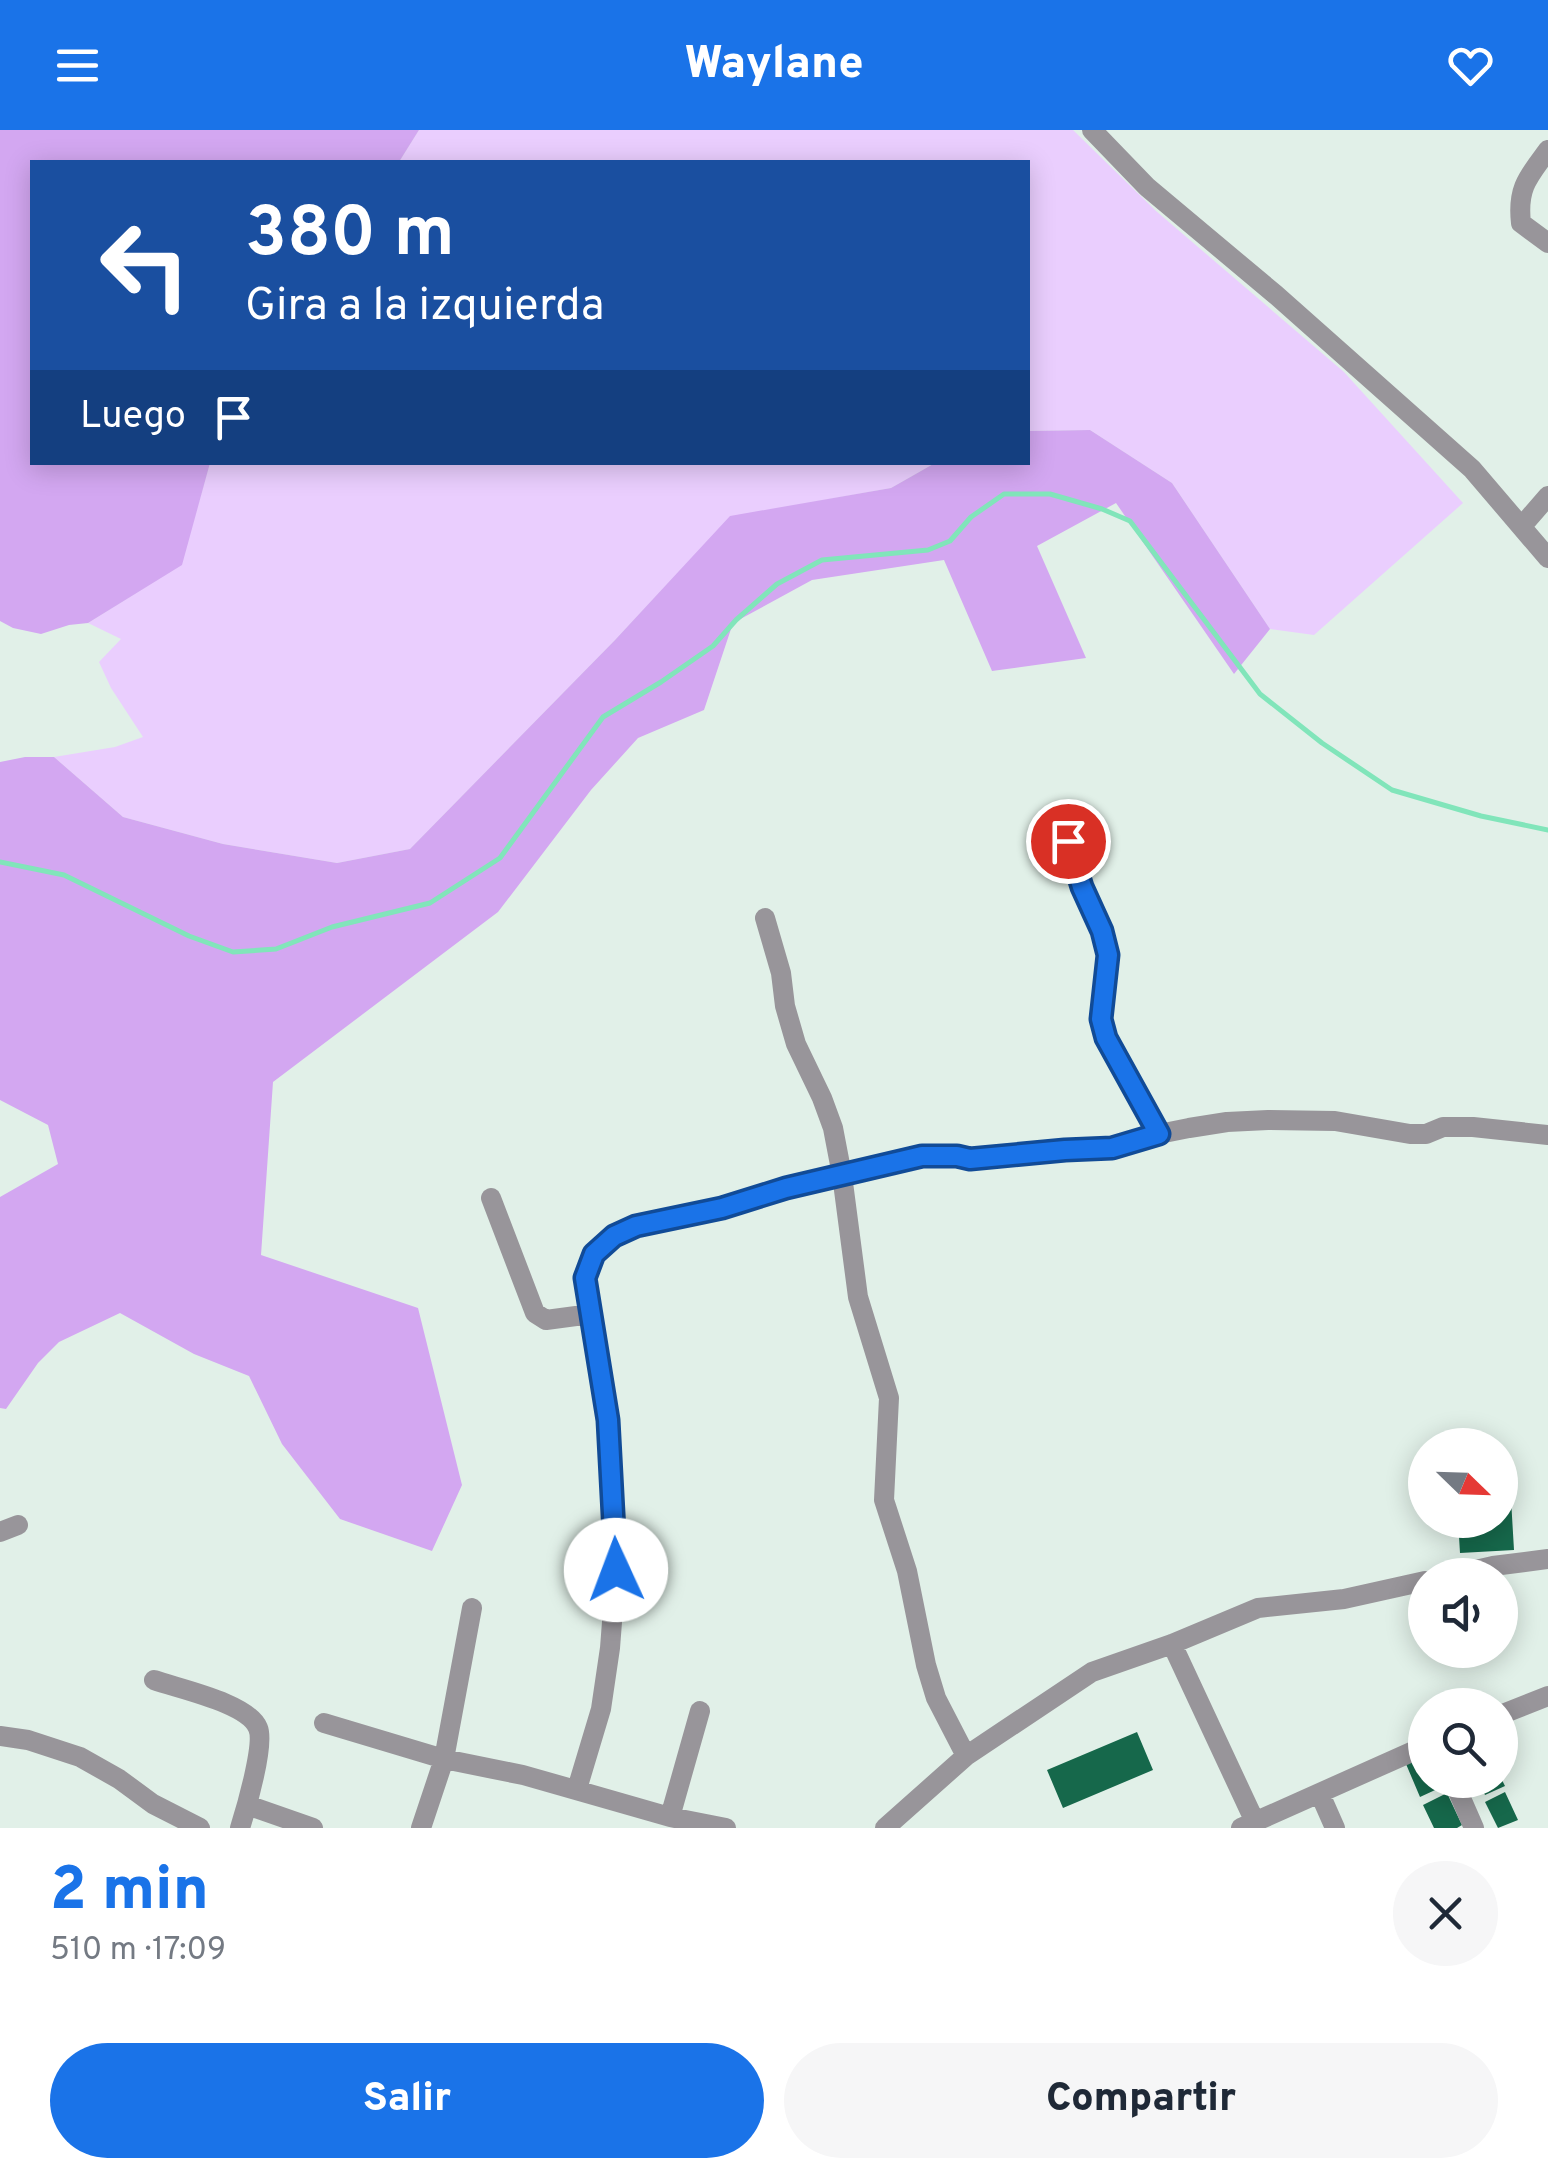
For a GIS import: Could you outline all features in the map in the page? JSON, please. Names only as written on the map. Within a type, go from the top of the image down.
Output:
[{"type":"street","points":[[1092,130],[1146,187],[1276,295],[1472,469],[1548,558]]},
{"type":"street","points":[[1548,150],[1526,180],[1518,201],[1521,223],[1548,243]]},
{"type":"street","points":[[1522,526],[1548,496]]},
{"type":"street","points":[[1062,821],[1108,955],[1101,1019],[1106,1038],[1159,1134]]},
{"type":"street","points":[[765,918],[796,1044],[833,1128],[858,1297],[889,1398],[884,1500],[908,1571],[936,1698],[966,1756]]},
{"type":"street","points":[[577,1789],[601,1709],[616,1570],[608,1420],[585,1278],[594,1254],[614,1236],[636,1226],[922,1156],[970,1159],[1112,1148],[1159,1134],[1227,1122],[1335,1121],[1410,1134],[1473,1126],[1548,1135]]},
{"type":"street","points":[[491,1198],[534,1313],[546,1320],[590,1314]]},
{"type":"street","points":[[1518,1563],[1548,1559]]},
{"type":"street","points":[[885,1828],[966,1756],[1092,1672],[1258,1608],[1344,1599],[1408,1586]]},
{"type":"street","points":[[421,1828],[444,1759],[472,1608]]},
{"type":"street","points":[[1172,1644],[1248,1825],[1408,1754]]},
{"type":"street","points":[[154,1680],[238,1708],[252,1718],[260,1732],[240,1828]]},
{"type":"street","points":[[1518,1708],[1548,1696]]},
{"type":"street","points":[[670,1817],[700,1711]]},
{"type":"street","points":[[324,1724],[444,1759],[524,1775],[620,1804],[726,1828]]},
{"type":"street","points":[[1,1743],[28,1740],[80,1757],[153,1804],[200,1828]]},
{"type":"street","points":[[1320,1794],[1334,1828]]},
{"type":"street","points":[[1461,1798],[1474,1828]]},
{"type":"street","points":[[247,1805],[313,1828]]},
{"type":"shaded area","points":[[0,130],[419,130],[400,160],[30,160],[30,465],[209,465],[182,565],[88,623],[41,634],[0,621]]},
{"type":"shaded area","points":[[419,130],[1073,130],[1156,211],[1344,372],[1463,503],[1314,635],[1270,629],[1172,483],[1090,430],[1030,431],[1030,160],[400,160]]},
{"type":"shaded area","points":[[1090,430],[1172,483],[1270,629],[1234,674],[1116,503],[1037,546],[1086,658],[992,671],[944,560],[812,580],[733,623],[704,710],[638,738],[591,790],[498,912],[273,1082],[261,1255],[418,1308],[462,1485],[432,1551],[340,1519],[282,1444],[249,1376],[194,1354],[120,1313],[59,1342],[38,1363],[6,1409],[0,1408],[0,1197],[58,1164],[48,1125],[0,1100],[0,762],[54,757],[123,817],[223,844],[337,863],[410,849],[730,516],[891,488],[931,465],[1030,465],[1030,431]]},
{"type":"shaded area","points":[[209,465],[931,465],[891,488],[730,517],[410,849],[337,863],[223,844],[123,817],[54,757],[115,747],[143,737],[99,662],[121,639],[88,623],[181,565]]},
{"type":"building","points":[[1459,1538],[1513,1538],[1514,1550],[1460,1553]]},
{"type":"building","points":[[1137,1732],[1153,1770],[1063,1808],[1047,1770]]},
{"type":"building","points":[[1437,1798],[1449,1798],[1462,1825],[1434,1828],[1423,1805]]},
{"type":"building","points":[[1508,1798],[1518,1820],[1498,1828],[1485,1802]]},
{"type":"waterway","points":[[0,862],[64,875],[189,936],[233,952],[276,949],[332,927],[430,903],[500,858],[603,717],[713,646],[777,584],[822,560],[928,550],[950,541],[971,517],[1004,494],[1050,494],[1130,521],[1260,694],[1322,743],[1392,790],[1481,816],[1548,830]]},
{"type":"route","points":[[616,1570],[608,1420],[585,1278],[594,1254],[614,1236],[636,1226],[922,1156],[970,1159],[1112,1148],[1159,1134],[1106,1038],[1101,1019],[1108,955],[1068,841]]}]
